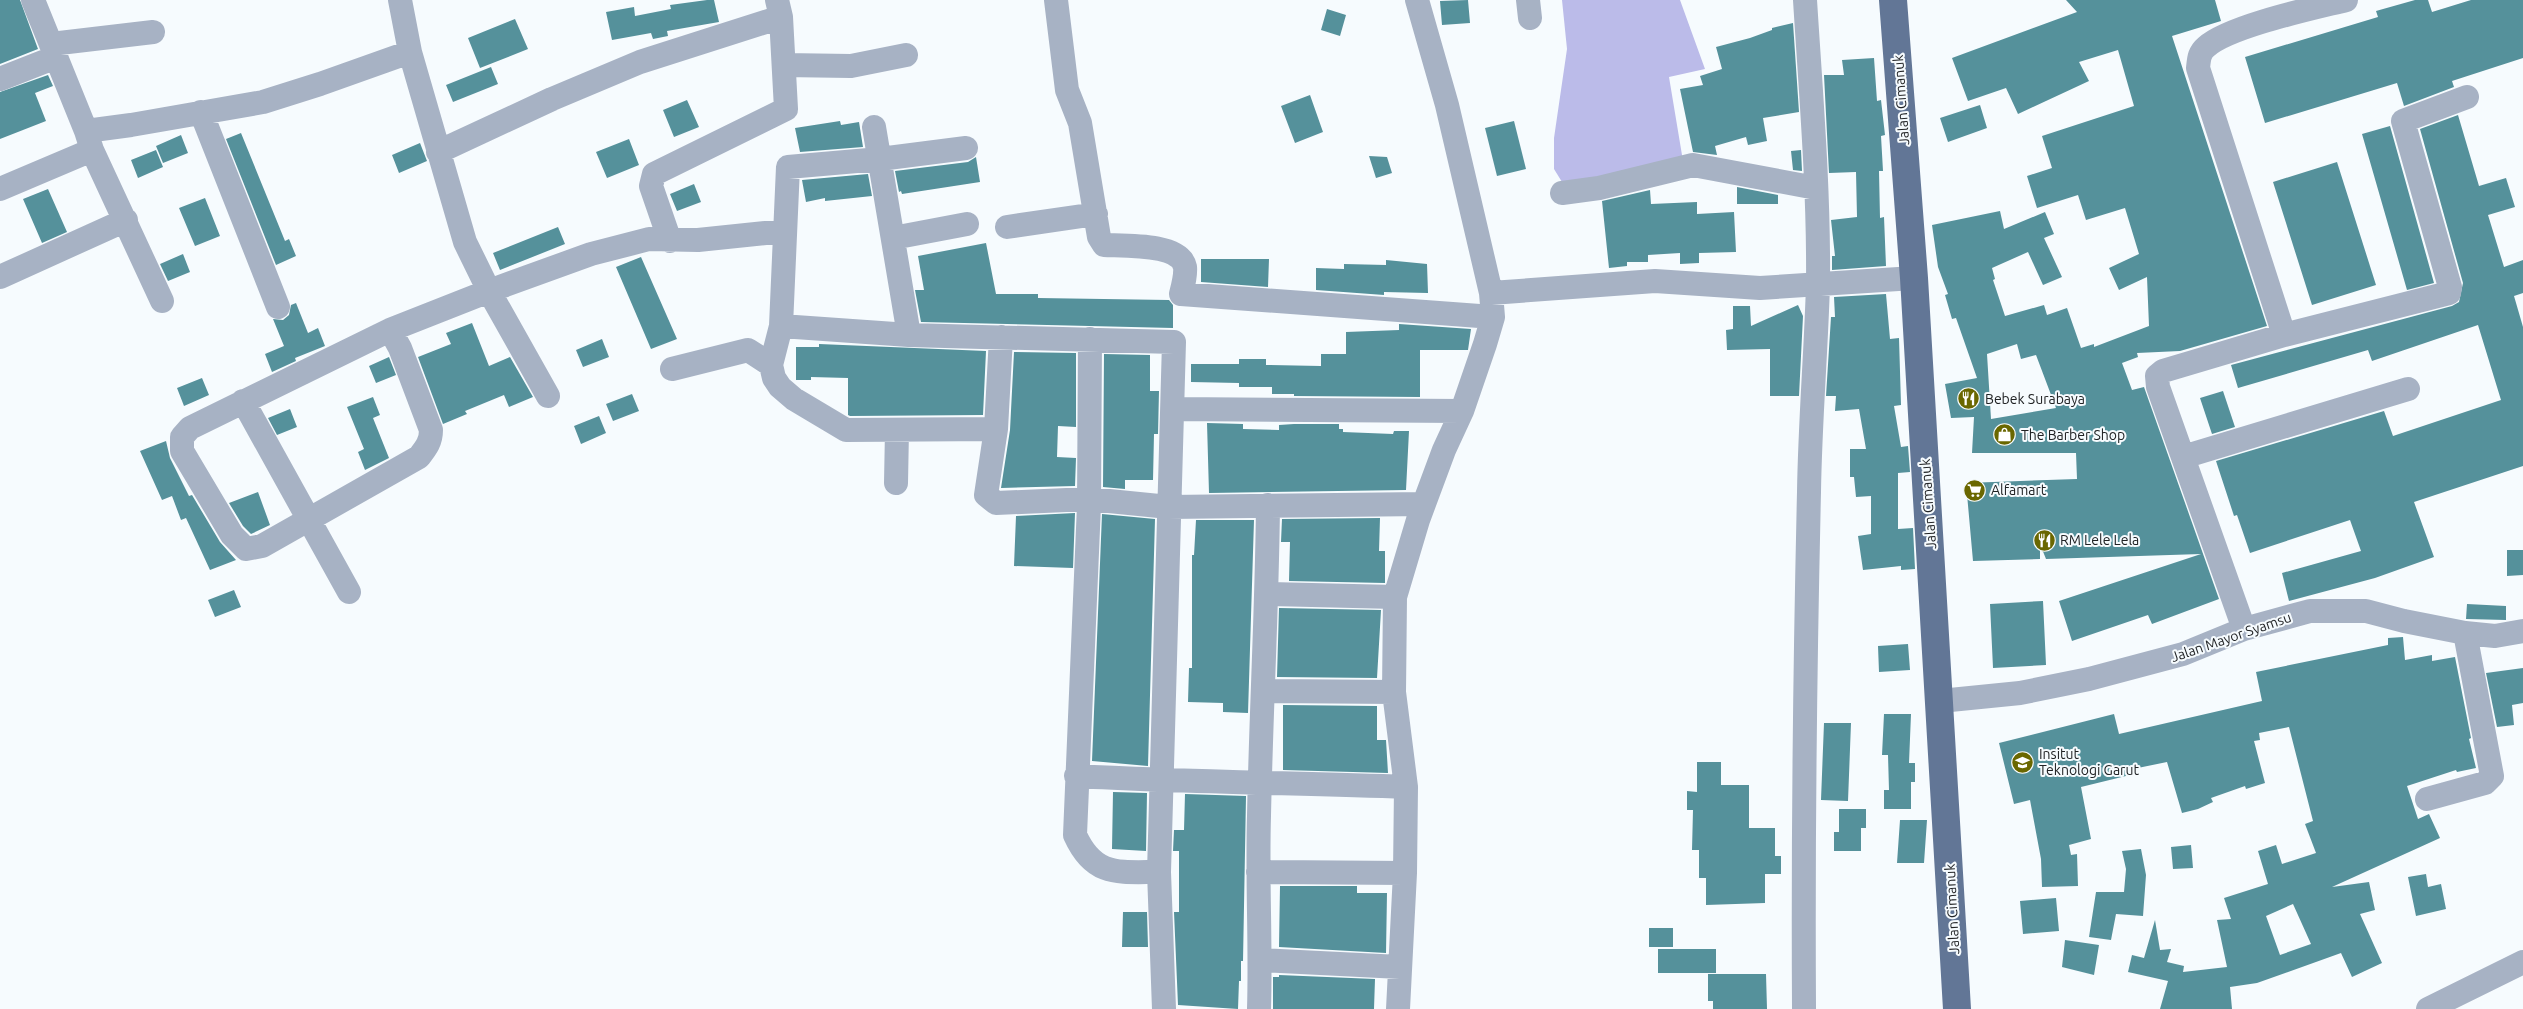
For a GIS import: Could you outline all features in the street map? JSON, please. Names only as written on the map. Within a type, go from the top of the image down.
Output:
[{"type":"main road","name":"Jalan Cimanuk","points":[[1893,0],[1914,278],[1957,1009]]},
{"type":"street","points":[[33,0],[89,140],[162,302]]},
{"type":"street","points":[[400,0],[410,52],[466,242],[489,290],[548,396]]},
{"type":"street","points":[[1056,0],[1067,90],[1080,123],[1100,237],[1104,245],[1155,248],[1176,252],[1183,260],[1185,269],[1181,294],[1493,317]]},
{"type":"street","points":[[1398,1009],[1405,873],[1406,787],[1394,692],[1395,597],[1424,504],[1444,450],[1462,410],[1493,317],[1491,293],[1447,105],[1417,0]]},
{"type":"street","points":[[1804,1009],[1803,803],[1808,508],[1818,284],[1813,89],[1805,0]]},
{"type":"street","points":[[2284,335],[2198,68],[2199,56],[2207,46],[2226,36],[2258,24],[2346,0]]},
{"type":"street","points":[[438,152],[543,103],[640,62],[779,9],[786,109],[654,174],[651,186],[670,241]]},
{"type":"street","points":[[0,79],[54,50],[153,32]]},
{"type":"street","points":[[0,189],[89,140],[201,112],[263,102],[410,52]]},
{"type":"street","points":[[784,65],[852,66],[906,55]]},
{"type":"street","points":[[2244,629],[2158,387],[2157,376],[2163,371],[2284,335],[2449,293],[2450,287],[2403,121],[2467,97]]},
{"type":"street","points":[[201,112],[278,308]]},
{"type":"street","points":[[874,127],[909,335]]},
{"type":"street","points":[[966,148],[880,159],[788,167],[781,326],[771,365],[774,378],[780,387],[794,399],[837,427],[846,430],[996,428]]},
{"type":"street","points":[[1562,192],[1599,188],[1693,165],[1816,188]]},
{"type":"street","points":[[1007,227],[1096,214]]},
{"type":"street","points":[[0,277],[126,220]]},
{"type":"street","points":[[893,238],[967,224]]},
{"type":"street","points":[[390,330],[400,348],[431,430],[431,440],[419,457],[262,546],[246,549],[232,536],[182,451],[182,437],[190,428],[390,330],[489,290],[591,254],[649,239],[670,241],[785,231]]},
{"type":"street","points":[[1491,293],[1655,281],[1760,288],[1914,278]]},
{"type":"street","points":[[781,326],[909,335],[1174,342],[1174,409],[1169,507],[1159,872],[1164,1009]]},
{"type":"street","points":[[1001,337],[996,428],[986,495],[996,503],[1089,499],[1169,507],[1424,504]]},
{"type":"street","points":[[1090,339],[1089,499],[1075,835],[1090,861],[1104,869],[1123,872],[1159,872]]},
{"type":"street","points":[[672,369],[748,350],[771,365]]},
{"type":"street","points":[[2183,457],[2408,389]]},
{"type":"street","points":[[243,401],[349,592]]},
{"type":"street","points":[[1174,409],[1462,410]]},
{"type":"street","points":[[896,483],[897,430]]},
{"type":"street","points":[[1259,1009],[1261,960],[1258,872],[1268,594],[1268,505]]},
{"type":"street","points":[[1268,594],[1395,597]]},
{"type":"street","name":"Jalan Mayor Syamsu","points":[[1940,701],[2020,693],[2089,679],[2183,654],[2244,629],[2310,611],[2366,611],[2404,621],[2466,633],[2495,636],[2523,631]]},
{"type":"street","points":[[2427,799],[2485,783],[2492,776],[2466,633]]},
{"type":"street","points":[[1264,691],[1394,692]]},
{"type":"street","points":[[1076,776],[1161,781],[1260,781],[1406,787]]},
{"type":"street","points":[[1258,872],[1405,873]]},
{"type":"street","points":[[1261,960],[1400,967]]},
{"type":"street","points":[[2428,1009],[2523,962]]},
{"type":"water","points":[[1562,0],[1680,0],[1705,69],[1669,77],[1683,161],[1574,185],[1562,182],[1554,169],[1554,138],[1567,49]]},
{"type":"building","points":[[0,0],[20,0],[38,49],[0,64]]},
{"type":"building","points":[[714,0],[719,22],[667,31],[668,36],[653,39],[651,33],[612,40],[606,12],[634,7],[635,16],[671,9],[670,5]]},
{"type":"building","points":[[1468,0],[1470,23],[1442,25],[1440,1]]},
{"type":"building","points":[[2066,0],[2215,0],[2221,21],[2172,36],[2267,326],[2180,351],[2137,353],[2138,357],[2122,363],[2132,390],[2144,387],[2219,599],[2152,624],[2148,615],[2072,641],[2059,601],[2201,554],[2046,559],[2042,549],[2040,550],[2040,559],[1973,561],[1966,483],[2077,479],[2076,453],[1972,453],[1974,417],[1951,418],[1945,384],[1977,378],[1956,318],[1952,319],[1945,295],[1948,294],[1938,267],[1932,225],[2000,211],[2004,229],[2045,212],[2054,234],[2044,238],[2062,277],[2043,285],[2028,252],[1992,268],[1995,279],[1993,280],[2005,316],[2044,305],[2047,315],[2067,308],[2081,348],[2094,344],[2094,347],[2149,326],[2147,277],[2119,290],[2109,268],[2139,254],[2125,208],[2086,220],[2078,195],[2037,208],[2027,176],[2052,168],[2042,136],[2134,106],[2118,50],[2079,62],[2089,81],[2018,114],[2006,88],[1968,101],[1952,58],[2077,12]],"holes":[[[2017,344],[2021,359],[2036,355],[2056,408],[1991,419],[1987,354]]]},
{"type":"building","points":[[2415,0],[2428,0],[2432,12],[2471,0],[2523,0],[2523,58],[2452,81],[2454,87],[2404,106],[2397,83],[2265,123],[2245,57],[2378,17],[2376,11]]},
{"type":"building","points":[[1327,9],[1346,15],[1340,36],[1321,30]]},
{"type":"building","points":[[515,19],[528,49],[480,68],[468,38]]},
{"type":"building","points":[[1793,23],[1799,112],[1763,118],[1767,141],[1748,145],[1746,137],[1715,146],[1717,155],[1693,152],[1680,89],[1703,85],[1700,76],[1722,69],[1716,47],[1750,38],[1772,30],[1772,28]]},
{"type":"building","points":[[1874,58],[1877,101],[1881,100],[1885,135],[1881,136],[1883,171],[1879,171],[1880,218],[1884,217],[1886,266],[1832,270],[1832,256],[1835,256],[1831,220],[1857,217],[1856,172],[1829,173],[1824,75],[1844,75],[1842,60]]},
{"type":"building","points":[[491,67],[498,84],[453,102],[446,85]]},
{"type":"building","points":[[48,75],[53,86],[35,93],[46,121],[0,139],[0,92]]},
{"type":"building","points":[[1310,95],[1323,132],[1295,143],[1281,106]]},
{"type":"building","points":[[687,100],[699,127],[674,137],[663,110]]},
{"type":"building","points":[[1980,105],[1987,128],[1948,142],[1940,118]]},
{"type":"building","points":[[2458,115],[2479,186],[2506,178],[2515,207],[2488,215],[2504,267],[2523,260],[2523,293],[2514,296],[2523,327],[2523,466],[2414,502],[2434,557],[2375,578],[2289,601],[2282,573],[2361,551],[2350,520],[2250,553],[2237,515],[2234,516],[2216,461],[2384,411],[2393,436],[2501,400],[2478,325],[2372,361],[2368,350],[2238,388],[2231,365],[2452,306],[2459,302],[2463,283],[2420,129]]},
{"type":"building","points":[[840,121],[841,125],[859,122],[863,147],[800,152],[795,128]]},
{"type":"building","points":[[1514,121],[1526,169],[1497,176],[1485,128]]},
{"type":"building","points":[[2390,126],[2434,283],[2407,290],[2362,134]]},
{"type":"building","points":[[241,133],[285,241],[289,239],[296,256],[276,265],[226,139]]},
{"type":"building","points":[[181,135],[188,153],[163,163],[156,146]]},
{"type":"building","points":[[629,139],[639,165],[607,178],[596,152]]},
{"type":"building","points":[[420,143],[427,161],[399,173],[392,155]]},
{"type":"building","points":[[156,150],[163,167],[138,178],[131,160]]},
{"type":"building","points":[[1801,150],[1802,171],[1793,170],[1791,151]]},
{"type":"building","points":[[1369,156],[1387,157],[1392,173],[1376,178]]},
{"type":"building","points":[[976,157],[980,182],[902,194],[901,191],[899,192],[895,171],[968,162]]},
{"type":"building","points":[[2337,162],[2376,285],[2312,305],[2273,182]]},
{"type":"building","points":[[868,174],[872,196],[825,201],[825,198],[806,202],[802,180]]},
{"type":"building","points":[[694,184],[701,202],[677,211],[670,194]]},
{"type":"building","points":[[1737,187],[1778,195],[1778,204],[1737,204]]},
{"type":"building","points":[[48,189],[67,232],[42,243],[23,199]]},
{"type":"building","points":[[1650,190],[1651,204],[1697,202],[1697,214],[1734,212],[1736,252],[1699,253],[1699,263],[1680,264],[1680,253],[1648,255],[1648,262],[1627,262],[1627,266],[1609,268],[1602,201]]},
{"type":"building","points":[[205,198],[220,236],[195,246],[179,208]]},
{"type":"building","points":[[558,227],[565,244],[500,270],[493,253]]},
{"type":"building","points":[[986,243],[996,294],[1038,294],[1038,298],[1169,300],[1173,305],[1173,328],[921,322],[915,290],[924,290],[918,256]]},
{"type":"building","points":[[183,254],[190,272],[168,281],[160,264]]},
{"type":"building","points":[[641,257],[677,339],[651,349],[616,267]]},
{"type":"building","points":[[1201,259],[1269,259],[1268,287],[1201,282]]},
{"type":"building","points":[[1386,260],[1427,264],[1428,293],[1384,292],[1384,295],[1316,290],[1316,268],[1344,269],[1344,264],[1386,265]]},
{"type":"building","points":[[1886,294],[1890,339],[1899,338],[1901,405],[1894,406],[1901,447],[1908,446],[1910,472],[1898,473],[1898,529],[1913,528],[1915,569],[1901,570],[1901,566],[1863,570],[1858,536],[1871,534],[1871,496],[1856,497],[1854,477],[1850,477],[1850,449],[1866,449],[1859,409],[1835,411],[1836,396],[1826,396],[1831,317],[1835,317],[1834,297]]},
{"type":"building","points":[[296,303],[308,333],[318,328],[325,346],[295,358],[296,361],[272,372],[265,354],[284,346],[273,319],[283,320],[289,315],[291,305]]},
{"type":"building","points":[[1798,305],[1803,316],[1799,396],[1770,396],[1770,349],[1727,350],[1726,330],[1733,329],[1733,306],[1750,306],[1751,326]]},
{"type":"building","points":[[472,323],[489,366],[510,357],[533,397],[509,407],[504,395],[465,411],[467,414],[443,424],[418,357],[451,344],[446,333]]},
{"type":"building","points":[[1399,324],[1471,329],[1468,350],[1420,350],[1420,397],[1294,396],[1294,394],[1272,394],[1272,387],[1239,387],[1239,383],[1191,382],[1191,364],[1239,364],[1239,359],[1266,359],[1266,365],[1321,366],[1321,354],[1346,354],[1346,332],[1399,330]]},
{"type":"building","points":[[602,339],[609,357],[583,367],[576,350]]},
{"type":"building","points":[[819,344],[986,351],[983,415],[850,416],[848,415],[848,378],[811,377],[811,380],[796,380],[796,347],[819,347]]},
{"type":"building","points":[[1014,352],[1076,353],[1076,427],[1058,426],[1057,457],[1076,458],[1075,486],[1001,488],[1010,430]]},
{"type":"building","points":[[1104,354],[1150,355],[1150,391],[1159,391],[1158,434],[1154,434],[1153,480],[1125,480],[1125,489],[1103,487]]},
{"type":"building","points":[[389,357],[396,375],[376,383],[369,366]]},
{"type":"building","points":[[202,378],[209,395],[184,406],[177,388]]},
{"type":"building","points":[[2223,391],[2235,427],[2212,434],[2200,398]]},
{"type":"building","points":[[632,394],[639,411],[613,421],[606,404]]},
{"type":"building","points":[[373,397],[380,415],[373,418],[389,458],[365,470],[358,452],[364,449],[347,407]]},
{"type":"building","points":[[290,409],[297,427],[277,435],[268,418]]},
{"type":"building","points":[[599,416],[606,433],[581,444],[574,426]]},
{"type":"building","points":[[1207,423],[1243,424],[1243,429],[1279,430],[1279,425],[1339,424],[1339,429],[1343,429],[1343,432],[1393,434],[1394,431],[1409,431],[1406,490],[1209,493]]},
{"type":"building","points":[[166,441],[170,458],[189,496],[192,495],[220,542],[236,560],[210,570],[186,518],[181,520],[172,496],[162,500],[140,451]]},
{"type":"building","points":[[258,492],[270,525],[251,534],[243,526],[229,503]]},
{"type":"building","points":[[1075,513],[1073,568],[1014,566],[1016,516]]},
{"type":"building","points":[[1102,514],[1155,519],[1148,766],[1092,761]]},
{"type":"building","points":[[1380,518],[1379,551],[1385,551],[1385,583],[1289,581],[1290,542],[1281,542],[1282,519]]},
{"type":"building","points":[[1196,520],[1254,520],[1248,713],[1223,712],[1223,703],[1188,702],[1189,668],[1192,668],[1192,555],[1194,555]]},
{"type":"building","points":[[2507,550],[2523,550],[2523,575],[2507,576]]},
{"type":"building","points":[[234,590],[241,607],[215,617],[208,600]]},
{"type":"building","points":[[2043,601],[2046,665],[1993,668],[1990,604]]},
{"type":"building","points":[[2467,604],[2506,606],[2506,620],[2466,619]]},
{"type":"building","points":[[1279,608],[1381,610],[1377,678],[1277,677]]},
{"type":"building","points":[[2403,637],[2405,660],[2432,655],[2432,661],[2455,657],[2476,768],[2457,772],[2456,770],[2407,786],[2418,819],[2429,814],[2440,838],[2332,887],[2369,882],[2375,910],[2360,914],[2382,963],[2352,977],[2341,953],[2257,983],[2230,987],[2232,1009],[2160,1009],[2168,981],[2128,972],[2132,955],[2144,958],[2155,920],[2160,950],[2171,949],[2167,962],[2184,966],[2183,972],[2227,967],[2217,920],[2231,919],[2224,898],[2268,884],[2258,851],[2276,845],[2282,864],[2316,853],[2305,824],[2313,821],[2289,727],[2259,733],[2260,740],[2254,741],[2265,783],[2246,789],[2245,786],[2211,798],[2213,802],[2198,809],[2182,813],[2167,762],[2128,770],[2130,775],[2081,787],[2091,839],[2069,845],[2071,855],[2077,854],[2078,886],[2042,887],[2041,859],[2030,800],[2014,804],[1999,743],[2114,714],[2119,734],[2262,701],[2256,672],[2388,645],[2388,638]],"holes":[[[2293,904],[2311,944],[2280,955],[2266,916]]]},
{"type":"building","points":[[1908,644],[1910,670],[1879,672],[1878,646]]},
{"type":"building","points":[[2523,668],[2523,703],[2512,705],[2514,725],[2497,727],[2486,673]]},
{"type":"building","points":[[1283,705],[1377,706],[1377,740],[1386,740],[1388,773],[1283,770]]},
{"type":"building","points":[[1884,714],[1911,714],[1909,763],[1915,763],[1915,782],[1911,782],[1911,809],[1884,809],[1884,790],[1889,790],[1888,755],[1882,755]]},
{"type":"building","points":[[1824,723],[1851,723],[1848,801],[1821,800]]},
{"type":"building","points":[[1697,762],[1721,762],[1721,785],[1749,785],[1749,828],[1775,828],[1775,856],[1781,856],[1781,874],[1765,874],[1765,903],[1706,905],[1706,878],[1699,878],[1699,850],[1692,850],[1693,810],[1687,810],[1687,791],[1697,792]]},
{"type":"building","points":[[1113,792],[1147,793],[1146,851],[1112,849]]},
{"type":"building","points":[[1185,794],[1246,796],[1243,961],[1241,961],[1238,1009],[1178,1005],[1174,912],[1179,912],[1179,851],[1173,851],[1174,830],[1184,830]]},
{"type":"building","points":[[1839,809],[1866,809],[1866,828],[1861,828],[1861,851],[1834,851],[1834,832],[1839,832]]},
{"type":"building","points":[[1900,820],[1927,820],[1924,863],[1897,863]]},
{"type":"building","points":[[2191,845],[2193,868],[2173,869],[2171,847]]},
{"type":"building","points":[[2141,849],[2146,875],[2143,916],[2116,914],[2111,940],[2089,937],[2096,892],[2124,892],[2126,869],[2122,851]]},
{"type":"building","points":[[2426,874],[2428,887],[2441,884],[2446,909],[2416,916],[2408,877]]},
{"type":"building","points":[[1280,886],[1357,886],[1357,893],[1387,893],[1386,953],[1279,947]]},
{"type":"building","points":[[2056,898],[2059,931],[2023,934],[2020,901]]},
{"type":"building","points":[[1123,912],[1147,912],[1148,947],[1122,947]]},
{"type":"building","points":[[1649,928],[1673,928],[1673,947],[1649,947]]},
{"type":"building","points":[[2065,940],[2099,945],[2094,975],[2062,967]]},
{"type":"building","points":[[1658,949],[1716,949],[1716,973],[1658,973]]},
{"type":"building","points":[[1708,974],[1766,974],[1767,1009],[1713,1009],[1713,1001],[1708,1001]]},
{"type":"building","points":[[1279,975],[1375,979],[1374,1009],[1273,1009],[1273,977],[1279,977]]},
{"type":"place","name":"Bebek Surabaya","points":[[1969,399]]},
{"type":"place","name":"The Barber Shop","points":[[2005,435]]},
{"type":"place","name":"Alfamart","points":[[1975,490]]},
{"type":"place","name":"RM Lele Lela","points":[[2044,540]]},
{"type":"place","name":"Insitut Teknologi Garut","points":[[2023,762]]}]
